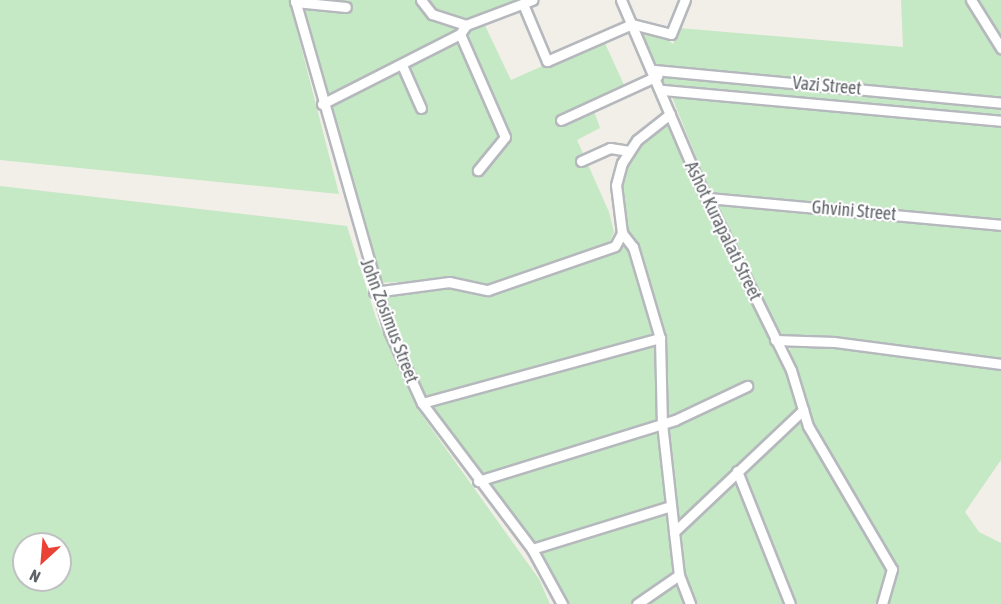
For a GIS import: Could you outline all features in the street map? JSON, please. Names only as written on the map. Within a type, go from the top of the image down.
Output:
[{"type":"street","points":[[421,0],[432,14],[466,25]]},
{"type":"street","name":"Ashot Kurapalati Street","points":[[621,0],[663,90],[670,114],[706,198],[775,340],[803,410],[828,460],[892,568],[882,604]]},
{"type":"street","points":[[322,104],[460,34],[466,25],[527,2],[547,61],[632,24],[670,33],[685,0]]},
{"type":"street","points":[[971,0],[1001,47]]},
{"type":"street","points":[[295,1],[346,7]]},
{"type":"street","name":"John Zosimus Street","points":[[295,1],[374,292],[422,403],[478,481],[532,549],[562,604]]},
{"type":"street","points":[[460,34],[505,138],[478,170]]},
{"type":"street","points":[[402,65],[421,108]]},
{"type":"street","points":[[561,120],[655,73]]},
{"type":"street","name":"Vazi Street","points":[[655,73],[1001,103]]},
{"type":"street","points":[[663,90],[1001,121]]},
{"type":"street","points":[[910,113],[912,94]]},
{"type":"street","points":[[670,114],[628,151],[616,184],[622,233],[633,247],[660,338],[662,423],[671,506],[679,575],[690,604]]},
{"type":"street","points":[[581,161],[610,148],[628,151]]},
{"type":"street","name":"Ghvini Street","points":[[706,198],[1001,225]]},
{"type":"street","points":[[374,292],[449,282],[489,290],[615,246],[622,233]]},
{"type":"street","points":[[422,403],[660,338]]},
{"type":"street","points":[[775,340],[834,342],[1001,364]]},
{"type":"street","points":[[478,481],[662,423],[747,386]]},
{"type":"street","points":[[674,532],[803,410]]},
{"type":"street","points":[[737,471],[790,604]]},
{"type":"street","points":[[532,549],[671,506]]},
{"type":"street","points":[[637,604],[679,575]]},
{"type":"green space","points":[[0,0],[289,0],[339,194],[0,160]]},
{"type":"green space","points":[[300,0],[518,0],[480,15],[511,80],[603,39],[625,87],[591,103],[600,128],[577,140],[609,212],[614,232],[608,245],[491,286],[445,280],[375,283]]},
{"type":"green space","points":[[901,0],[966,0],[1001,52],[1001,100],[652,65],[638,29],[657,32],[673,44],[679,28],[903,47]]},
{"type":"green space","points":[[973,0],[1001,0],[1001,41]]},
{"type":"green space","points":[[654,70],[1001,100],[1000,122],[652,92]]},
{"type":"green space","points":[[670,92],[1001,123],[1001,223],[712,197]]},
{"type":"green space","points":[[670,114],[786,359],[793,342],[1001,364],[1001,460],[965,512],[979,532],[1001,543],[1001,604],[884,604],[894,581],[893,568],[882,604],[562,604],[532,549],[422,403],[374,292],[449,282],[489,290],[619,243],[616,185],[628,151]]},
{"type":"green space","points":[[0,186],[347,226],[376,318],[416,407],[539,579],[550,604],[0,604]]},
{"type":"green space","points":[[715,201],[1001,227],[1001,362],[781,339]]}]
